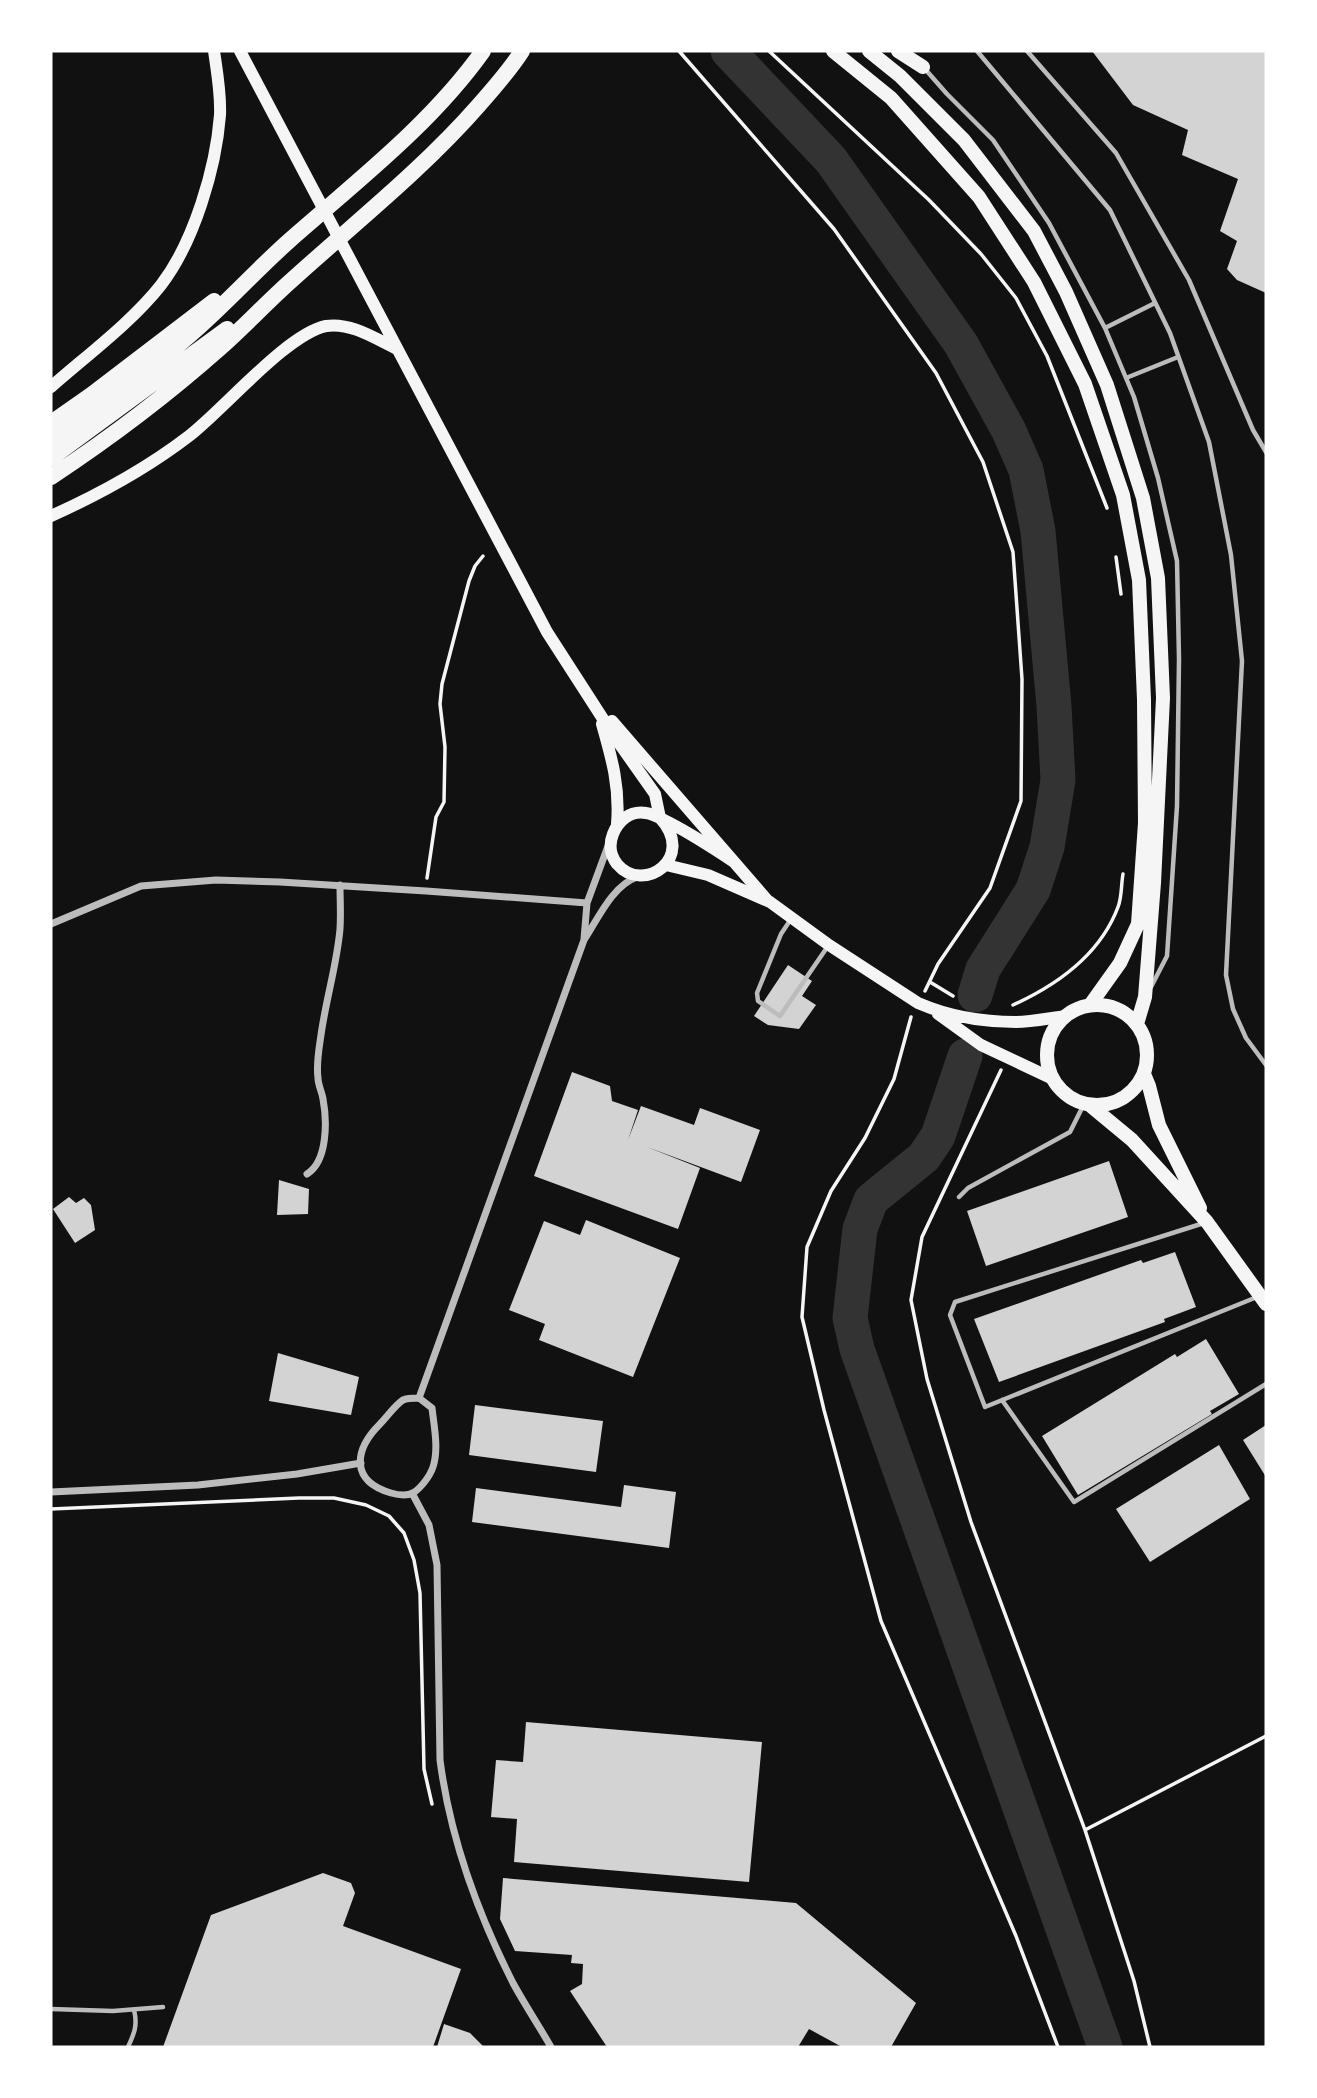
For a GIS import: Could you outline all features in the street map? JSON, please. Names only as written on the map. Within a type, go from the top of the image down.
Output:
[{"type":"highway","points":[[51,458],[134,389],[276,252],[443,100],[483,51]]},
{"type":"highway","points":[[51,477],[172,389],[398,188],[463,123],[522,51]]},
{"type":"highway","points":[[51,423],[276,252]]},
{"type":"highway","points":[[51,441],[134,389],[293,279]]},
{"type":"main road","points":[[51,387],[134,314],[161,285],[181,252],[201,204],[215,156],[220,113],[219,80],[214,51]]},
{"type":"main road","points":[[240,51],[547,632],[655,794],[660,818],[669,828],[673,840],[672,853],[666,865],[655,873],[641,876],[629,873],[618,865],[611,854],[610,841],[617,824],[617,777],[598,710]]},
{"type":"main road","points":[[833,51],[891,98],[979,197],[1034,282],[1085,384],[1123,495],[1139,580],[1145,823],[1138,925],[1120,963],[1090,1005]]},
{"type":"main road","points":[[869,51],[900,76],[964,140],[1034,231],[1066,292],[1107,385],[1143,498],[1158,578],[1163,698],[1154,883],[1145,997],[1137,1024]]},
{"type":"main road","points":[[898,51],[923,67]]},
{"type":"main road","points":[[51,516],[102,494],[150,465],[192,434],[282,352],[304,336],[323,327],[336,325],[361,332],[397,349]]},
{"type":"main road","points":[[598,710],[613,721],[770,902],[829,946],[918,1003],[933,1009],[984,1020],[1018,1022],[1066,1016]]},
{"type":"main road","points":[[617,824],[629,814],[645,812],[697,836],[734,862]]},
{"type":"main road","points":[[666,865],[708,875],[770,902]]},
{"type":"main road","points":[[1088,1105],[1107,1105],[1123,1099],[1135,1088],[1143,1074],[1147,1057],[1145,1040],[1137,1024],[1124,1013],[1107,1006],[1090,1005],[1077,1009],[1054,1028],[1048,1044],[1047,1061],[1051,1077],[1071,1099],[1088,1105],[1132,1140],[1207,1222],[1263,1300]]},
{"type":"main road","points":[[933,1009],[981,1045],[1051,1077]]},
{"type":"main road","points":[[1143,1074],[1149,1086],[1159,1125],[1207,1222]]},
{"type":"street","points":[[584,940],[587,904],[610,841]]},
{"type":"street","points":[[419,1398],[584,940],[614,894],[631,879],[641,876]]},
{"type":"street","points":[[51,924],[141,886],[216,880],[340,885],[587,904]]},
{"type":"street","points":[[307,1174],[314,1169],[319,1159],[323,1141],[325,1116],[318,1078],[318,1057],[340,928],[340,885]]},
{"type":"street","points":[[419,1398],[432,1408],[435,1436],[433,1466],[425,1481],[412,1493],[398,1496],[370,1484],[363,1474],[360,1462],[362,1446],[403,1400],[419,1398]]},
{"type":"street","points":[[51,1492],[198,1485],[297,1474],[360,1462]]},
{"type":"street","points":[[412,1493],[429,1525],[437,1565],[440,1760],[443,1786],[457,1843],[496,1946],[514,1984],[551,2047]]},
{"type":"lane","points":[[908,51],[993,140],[1049,223],[1105,328],[1126,378],[1158,478],[1177,561],[1177,806],[1167,956],[1145,997]]},
{"type":"lane","points":[[977,51],[1110,210],[1156,303],[1209,442],[1231,555],[1242,661],[1226,975],[1233,1009],[1246,1038],[1266,1065]]},
{"type":"lane","points":[[1027,51],[1116,153],[1189,280],[1253,430],[1266,452]]},
{"type":"lane","points":[[1105,328],[1156,303]]},
{"type":"lane","points":[[1126,378],[1178,356]]},
{"type":"lane","points":[[792,918],[781,934],[757,992],[758,1001],[780,1016],[829,946]]},
{"type":"lane","points":[[959,1197],[968,1188],[1070,1132],[1088,1105]]},
{"type":"lane","points":[[1207,1222],[955,1302],[950,1315],[985,1407],[1263,1300]]},
{"type":"lane","points":[[1002,1400],[1074,1502],[1266,1384]]},
{"type":"lane","points":[[51,2009],[134,2010],[163,2007]]},
{"type":"lane","points":[[128,2047],[136,2029],[134,2010]]},
{"type":"path","points":[[679,51],[834,229],[936,373],[983,461],[1013,552],[1021,679],[1021,801],[990,888],[937,964],[930,981],[942,989]]},
{"type":"path","points":[[769,51],[929,200],[981,254],[1016,298],[1047,356],[1110,516]]},
{"type":"path","points":[[1115,555],[1121,595]]},
{"type":"path","points":[[426,891],[436,817],[444,802],[445,747],[440,704],[442,684],[469,581],[483,556]]},
{"type":"path","points":[[1009,1007],[1047,988],[1077,967],[1095,946],[1104,935],[1119,905],[1123,870]]},
{"type":"path","points":[[909,1020],[894,1079],[865,1139],[831,1191],[807,1247],[802,1317],[881,1621],[1016,1936],[1058,2047]]},
{"type":"path","points":[[1001,1070],[922,1237],[911,1300],[927,1379],[971,1522],[1085,1830],[1134,1981],[1150,2047]]},
{"type":"path","points":[[51,1508],[322,1498],[366,1505],[389,1516],[404,1533],[414,1560],[420,1593],[424,1769],[434,1810]]},
{"type":"path","points":[[1085,1830],[1266,1736]]},
{"type":"building","points":[[1092,51],[1266,51],[1266,293],[1237,280],[1227,269],[1237,241],[1220,231],[1238,179],[1182,155],[1188,130],[1133,105]]},
{"type":"building","points":[[788,965],[812,981],[802,996],[816,1005],[799,1029],[768,1025],[754,1016]]},
{"type":"building","points":[[572,1072],[610,1086],[612,1101],[638,1110],[628,1140],[641,1106],[694,1125],[700,1108],[760,1130],[741,1182],[647,1147],[700,1168],[678,1229],[534,1176]]},
{"type":"building","points":[[1109,1161],[1128,1217],[986,1266],[967,1211]]},
{"type":"building","points":[[279,1180],[309,1189],[308,1214],[277,1215]]},
{"type":"building","points":[[69,1197],[76,1203],[84,1198],[91,1205],[95,1230],[75,1243],[53,1209]]},
{"type":"building","points":[[586,1220],[680,1258],[633,1377],[539,1340],[545,1324],[509,1310],[544,1221],[580,1235]]},
{"type":"building","points":[[1175,1252],[1196,1307],[1164,1319],[1165,1322],[999,1382],[974,1319],[1141,1260],[1143,1263]]},
{"type":"building","points":[[1206,1339],[1239,1394],[1210,1411],[1212,1414],[1078,1495],[1042,1436],[1175,1354],[1177,1357]]},
{"type":"building","points":[[278,1353],[359,1377],[351,1415],[269,1401]]},
{"type":"building","points":[[475,1405],[603,1421],[596,1472],[469,1455]]},
{"type":"building","points":[[1266,1425],[1266,1477],[1243,1440]]},
{"type":"building","points":[[1219,1445],[1250,1499],[1150,1562],[1116,1509]]},
{"type":"building","points":[[624,1485],[676,1492],[669,1548],[472,1522],[476,1488],[621,1507]]},
{"type":"building","points":[[526,1722],[762,1742],[749,1882],[514,1862],[517,1819],[491,1817],[496,1760],[523,1762]]},
{"type":"building","points":[[323,1873],[351,1883],[355,1893],[343,1926],[461,1969],[433,2047],[163,2047],[211,1915]]},
{"type":"building","points":[[503,1878],[796,1903],[916,2003],[891,2047],[842,2047],[809,2029],[798,2047],[607,2047],[570,1991],[582,1984],[583,1964],[571,1963],[572,1955],[515,1951],[500,1919]]},
{"type":"building","points":[[444,2024],[470,2033],[484,2047],[437,2047]]},
{"type":"waterway","points":[[728,51],[831,160],[961,344],[1009,431],[1026,470],[1038,531],[1058,780],[1047,847],[1033,890],[983,969],[975,995]]},
{"type":"waterway","points":[[965,1056],[938,1136],[924,1157],[871,1200],[860,1229],[850,1318],[857,1349],[1105,2047]]}]
